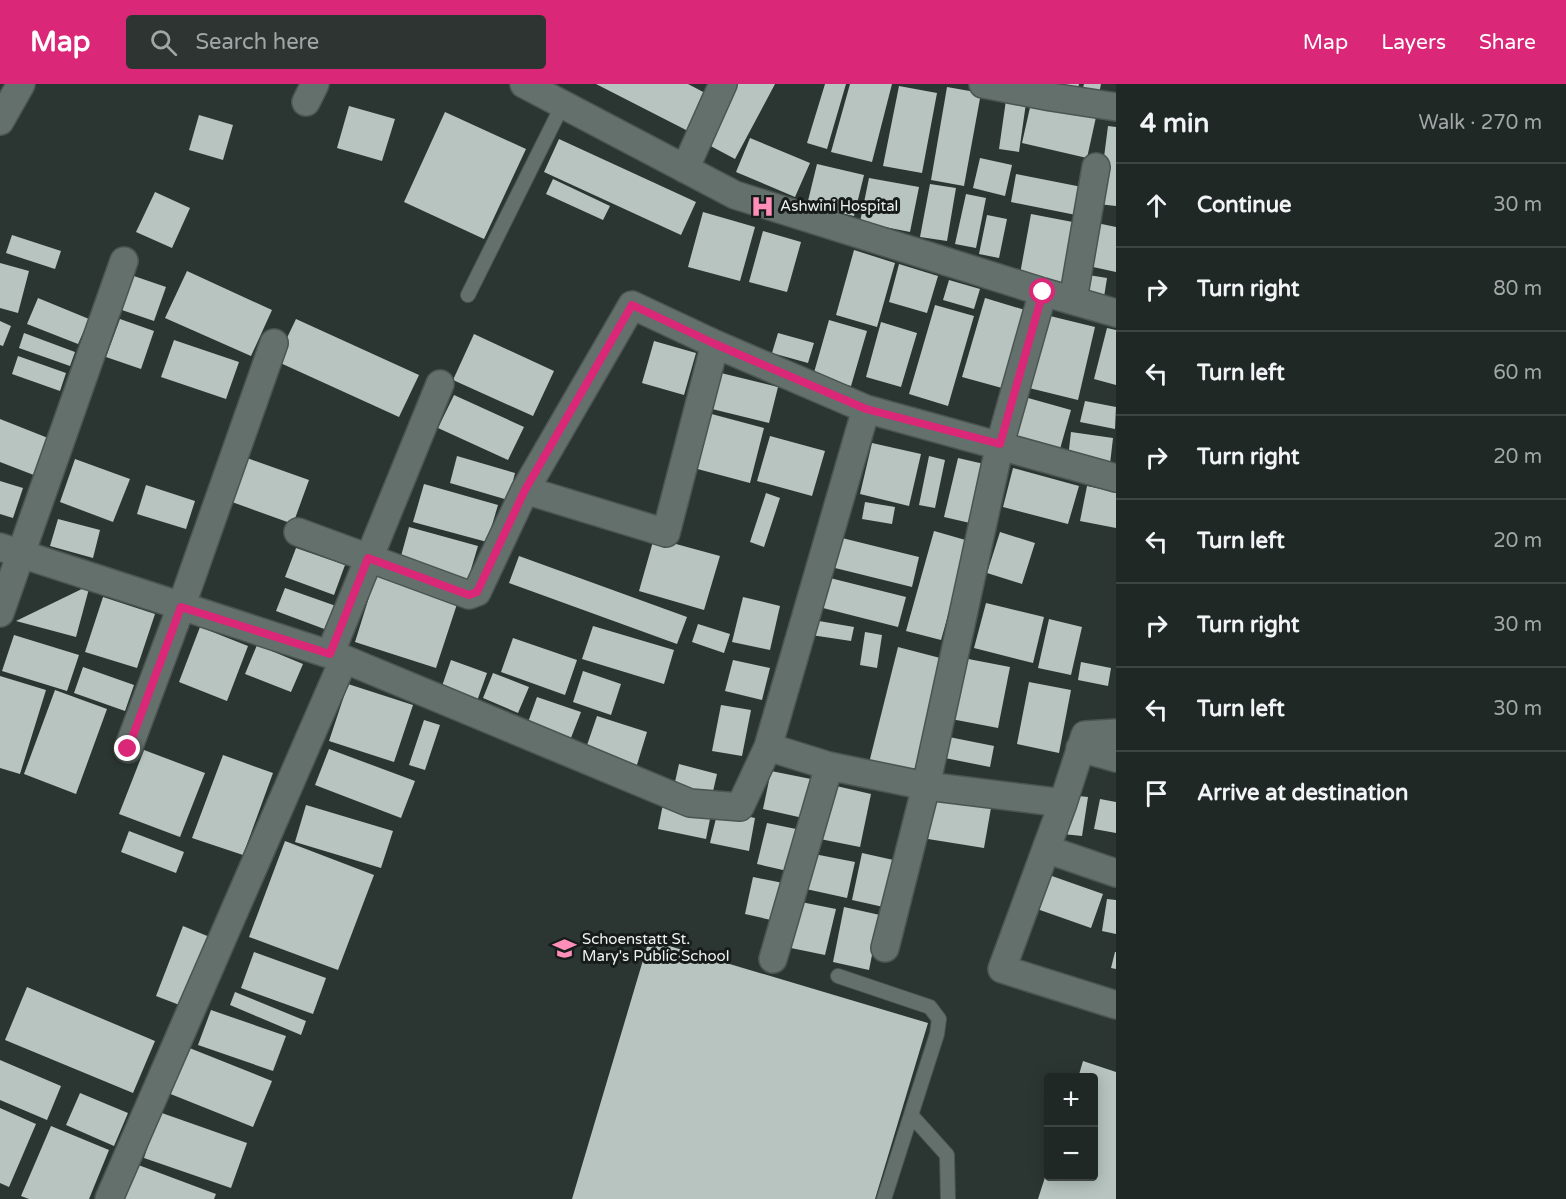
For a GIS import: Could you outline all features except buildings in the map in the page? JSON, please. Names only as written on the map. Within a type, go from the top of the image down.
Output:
[{"type":"street","points":[[0,121],[21,84]]},
{"type":"street","points":[[524,84],[735,195],[1116,313]]},
{"type":"street","points":[[685,169],[723,84]]},
{"type":"street","points":[[983,84],[1116,107]]},
{"type":"street","points":[[1073,300],[1096,167]]},
{"type":"street","points":[[0,614],[11,550],[124,261]]},
{"type":"street","points":[[885,948],[926,786],[1000,444],[1043,292]]},
{"type":"street","points":[[298,532],[469,595],[477,592],[525,490],[632,305],[715,344],[866,409],[1116,477]]},
{"type":"street","points":[[128,749],[181,607],[274,343]]},
{"type":"street","points":[[525,490],[666,533],[715,344]]},
{"type":"street","points":[[109,1199],[337,657],[368,558],[440,384]]},
{"type":"street","points":[[11,550],[337,657],[690,803],[740,807],[768,747],[866,409]]},
{"type":"street","points":[[1116,733],[1085,735],[1063,803],[1002,969],[1116,1005]]},
{"type":"street","points":[[768,747],[829,766],[926,786],[1063,803]]},
{"type":"street","points":[[1080,748],[1116,758]]},
{"type":"street","points":[[773,959],[829,766]]},
{"type":"street","points":[[1046,849],[1116,873]]},
{"type":"lane","points":[[468,295],[563,104]]},
{"type":"lane","points":[[838,976],[930,1007],[939,1019],[937,1034],[884,1199]]},
{"type":"lane","points":[[911,1115],[947,1155],[948,1199]]},
{"type":"place","name":"Ashwini Hospital","points":[[762,206]]},
{"type":"place","name":"Schoenstatt St. Mary's Public School","points":[[564,948]]},
{"type":"route","points":[[128,749],[181,607],[330,654],[368,558],[469,595],[477,592],[525,490],[632,305],[715,344],[866,409],[1000,444],[1043,292]]}]
